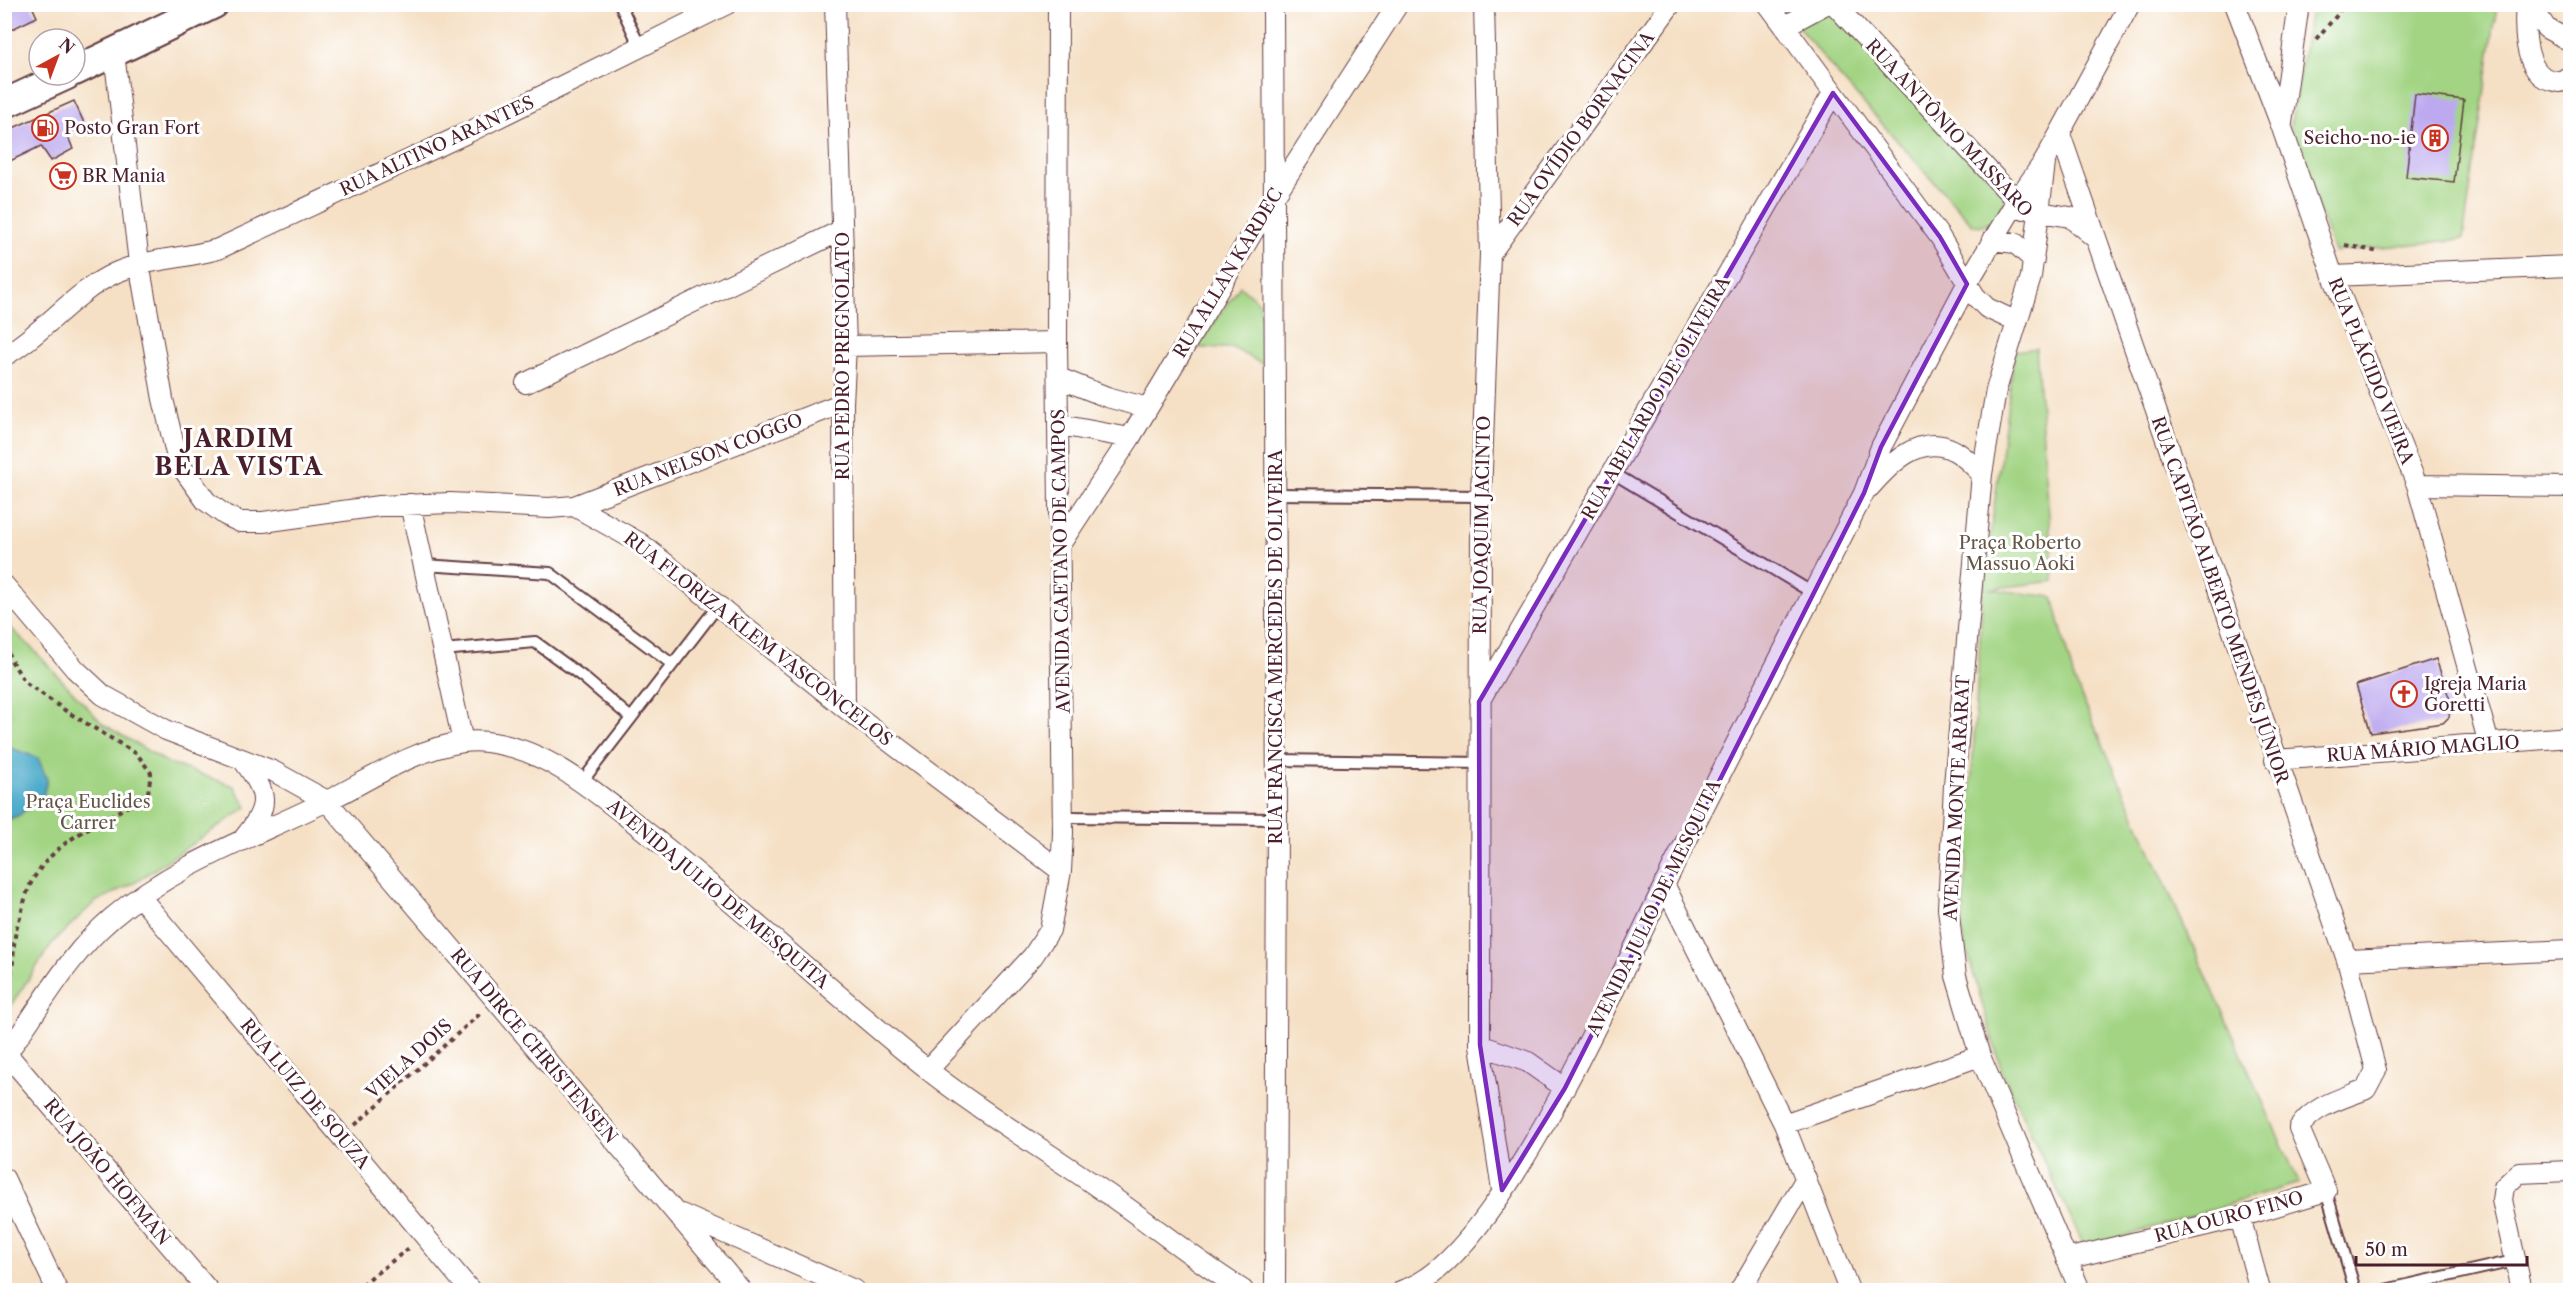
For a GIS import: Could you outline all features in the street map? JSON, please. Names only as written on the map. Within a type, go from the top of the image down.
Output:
[{"type":"main road","points":[[87,65],[214,4]]},
{"type":"main road","points":[[4,104],[41,87]]},
{"type":"street","name":"RUA ALTINO ARANTES","points":[[4,356],[113,274],[139,263],[194,256],[218,249],[470,132],[727,4]]},
{"type":"street","name":"RUA PEDRO PREGNOLATO","points":[[836,4],[846,346],[843,403],[845,708]]},
{"type":"street","name":"AVENIDA CAETANO DE CAMPOS","points":[[928,1070],[1034,957],[1050,930],[1061,871],[1063,818],[1060,425],[1057,342],[1058,4]]},
{"type":"street","name":"RUA FRANCISCA MERCEDES DE OLIVEIRA","points":[[1273,4],[1277,760],[1275,1290]]},
{"type":"street","name":"RUA ALLAN KARDEC","points":[[1061,543],[1130,438],[1275,195],[1398,4]]},
{"type":"street","name":"RUA OVÍDIO BORNACINA","points":[[1490,254],[1671,4]]},
{"type":"street","points":[[1768,4],[1940,237],[1967,284],[1987,308],[2017,322]]},
{"type":"street","points":[[1785,26],[1826,4]]},
{"type":"street","name":"RUA ANTÔNIO MASSARO","points":[[1834,4],[2017,200],[2039,218]]},
{"type":"street","name":"AVENIDA JULIO DE MESQUITA","points":[[1409,1290],[1453,1256],[1502,1190],[1565,1088],[1664,884],[1864,493],[1881,447],[1967,284],[2017,200],[2045,160],[2130,4]]},
{"type":"street","name":"RUA PLÁCIDO VIEIRA","points":[[2235,4],[2281,125],[2333,276],[2417,485],[2489,744]]},
{"type":"street","points":[[2281,125],[2299,4]]},
{"type":"street","points":[[2528,4],[2546,28],[2571,41]]},
{"type":"street","points":[[2528,4],[2524,25],[2533,65],[2545,78],[2560,82],[2571,76]]},
{"type":"street","name":"RUA JOAQUIM JACINTO","points":[[1481,9],[1490,254],[1481,496],[1480,1045],[1502,1190]]},
{"type":"street","points":[[114,53],[139,263],[163,399],[178,462],[206,501],[225,516],[240,522],[263,522],[410,504],[450,503],[549,508],[574,506]]},
{"type":"street","name":"RUA ABELARDO DE OLIVEIRA","points":[[1479,702],[1833,93]]},
{"type":"street","name":"RUA CAPITÃO ALBERTO MENDES JÚNIOR","points":[[2060,134],[2275,760],[2347,960]]},
{"type":"street","name":"AVENIDA MONTE ARARAT","points":[[2045,160],[2034,260],[1996,390],[1982,474],[1954,785],[1948,908],[1956,976],[1980,1056],[2080,1290]]},
{"type":"street","points":[[2039,218],[2070,217],[2096,239]]},
{"type":"street","points":[[526,383],[842,230]]},
{"type":"street","points":[[1992,240],[2015,243],[2034,260]]},
{"type":"street","points":[[2333,276],[2571,266]]},
{"type":"street","points":[[846,346],[1057,342]]},
{"type":"street","points":[[1059,378],[1107,397],[1148,408]]},
{"type":"street","name":"RUA NELSON COGGO","points":[[574,506],[843,403]]},
{"type":"street","points":[[1060,425],[1130,438]]},
{"type":"street","name":"AVENIDA JULIO DE MESQUITA","points":[[1864,493],[1899,457],[1924,447],[1952,449],[1982,474]]},
{"type":"street","points":[[2417,485],[2571,487]]},
{"type":"street","points":[[410,504],[463,742]]},
{"type":"street","name":"RUA FLORIZA KLEM VASCONCELOS","points":[[574,506],[640,543],[845,708],[1061,871]]},
{"type":"street","points":[[4,585],[75,669],[104,695],[166,730],[273,771],[327,801]]},
{"type":"street","name":"RUA MÁRIO MAGLIO","points":[[2275,760],[2571,737]]},
{"type":"street","name":"AVENIDA JULIO DE MESQUITA","points":[[6,1056],[48,990],[78,952],[113,917],[185,869],[413,757],[463,742],[494,743],[528,753],[581,783],[695,870],[928,1070],[1018,1136],[1100,1189],[1192,1258],[1243,1290]]},
{"type":"street","points":[[242,840],[258,820],[264,805],[261,785],[243,760]]},
{"type":"street","name":"RUA DIRCE CHRISTENSEN","points":[[327,801],[741,1290]]},
{"type":"street","points":[[1664,884],[1784,1124],[1849,1290]]},
{"type":"street","name":"RUA LUIZ DE SOUZA","points":[[141,898],[470,1290]]},
{"type":"street","points":[[2347,960],[2571,950]]},
{"type":"street","name":"RUA OURO FINO","points":[[2066,1259],[2240,1217],[2326,1191],[2299,1128],[2307,1116],[2320,1107],[2366,1089],[2376,1070],[2347,960]]},
{"type":"street","points":[[1480,1045],[1528,1062],[1565,1088]]},
{"type":"street","name":"RUA JOÃO HOFMAN","points":[[6,1056],[208,1290]]},
{"type":"street","points":[[1784,1124],[1980,1056]]},
{"type":"street","points":[[2522,1290],[2502,1200],[2504,1187],[2519,1173],[2571,1171]]},
{"type":"street","points":[[4,1178],[57,1290]]},
{"type":"street","points":[[1740,1290],[1806,1178]]},
{"type":"street","points":[[676,1212],[854,1290]]},
{"type":"street","points":[[2240,1217],[2260,1290]]},
{"type":"lane","points":[[620,4],[640,47]]},
{"type":"lane","points":[[1613,473],[1813,593]]},
{"type":"lane","points":[[1276,494],[1481,496]]},
{"type":"lane","points":[[424,565],[550,573],[672,664]]},
{"type":"lane","points":[[581,783],[717,607]]},
{"type":"lane","points":[[442,650],[534,642],[583,677],[630,718]]},
{"type":"lane","points":[[1277,760],[1482,763]]},
{"type":"lane","points":[[1063,818],[1277,819]]},
{"type":"lane","points":[[2326,1191],[2355,1290]]},
{"type":"lane","points":[[2385,1290],[2514,1261]]},
{"type":"path","points":[[2311,36],[2310,47],[2339,13],[2342,4]]},
{"type":"path","points":[[2339,244],[2384,253]]},
{"type":"path","points":[[4,644],[12,662],[26,682],[66,711],[137,754],[151,772],[148,793],[132,806],[72,837],[34,876],[15,932],[12,980],[4,990]]},
{"type":"path","name":"VIELA DOIS","points":[[342,1138],[495,1000]]},
{"type":"path","points":[[355,1290],[425,1236]]},
{"type":"highlighted area","points":[[1833,93],[1940,237],[1967,284],[1881,447],[1864,493],[1565,1088],[1502,1190],[1480,1045],[1479,702]]},
{"type":"green space","points":[[1780,5],[1829,5],[2005,195],[2002,209],[1996,219],[1987,224],[1973,225],[1840,77]]},
{"type":"green space","points":[[2312,5],[2497,5],[2463,239],[2334,252],[2290,128]]},
{"type":"green space","points":[[1240,286],[1260,303],[1266,366],[1233,348],[1197,348]]},
{"type":"green space","name":"Praça Roberto Massuo Aoki","points":[[2036,348],[2054,581],[1989,589],[2053,597],[2074,680],[2299,1183],[2085,1248],[2002,1072],[1962,934],[1983,589],[2015,351]]},
{"type":"green space","name":"Praça Euclides Carrer","points":[[4,622],[30,646],[103,724],[168,763],[234,786],[247,807],[134,883],[95,902],[53,942],[5,1014]]},
{"type":"water","points":[[11,748],[38,758],[47,779],[43,796],[19,815],[5,821],[5,754]]},
{"type":"building","points":[[4,4],[31,4],[37,17],[8,31],[4,24]]},
{"type":"building","name":"Seicho-no-ie","points":[[2415,94],[2464,100],[2454,182],[2406,177]]},
{"type":"building","name":"Posto Gran Fort","points":[[74,101],[85,125],[67,134],[73,149],[51,161],[41,146],[10,161],[4,150],[4,132]]},
{"type":"building","name":"Igreja Maria Goretti","points":[[2436,659],[2451,703],[2449,717],[2443,723],[2371,733],[2356,685]]},
{"type":"place","name":"Posto Gran Fort","points":[[45,128]]},
{"type":"place","name":"Seicho-no-ie","points":[[2435,138]]},
{"type":"place","name":"BR Mania","points":[[63,176]]},
{"type":"place","name":"Igreja Maria Goretti","points":[[2404,694]]},
{"type":"district","name":"JARDIM BELA VISTA","points":[[239,453]]}]
